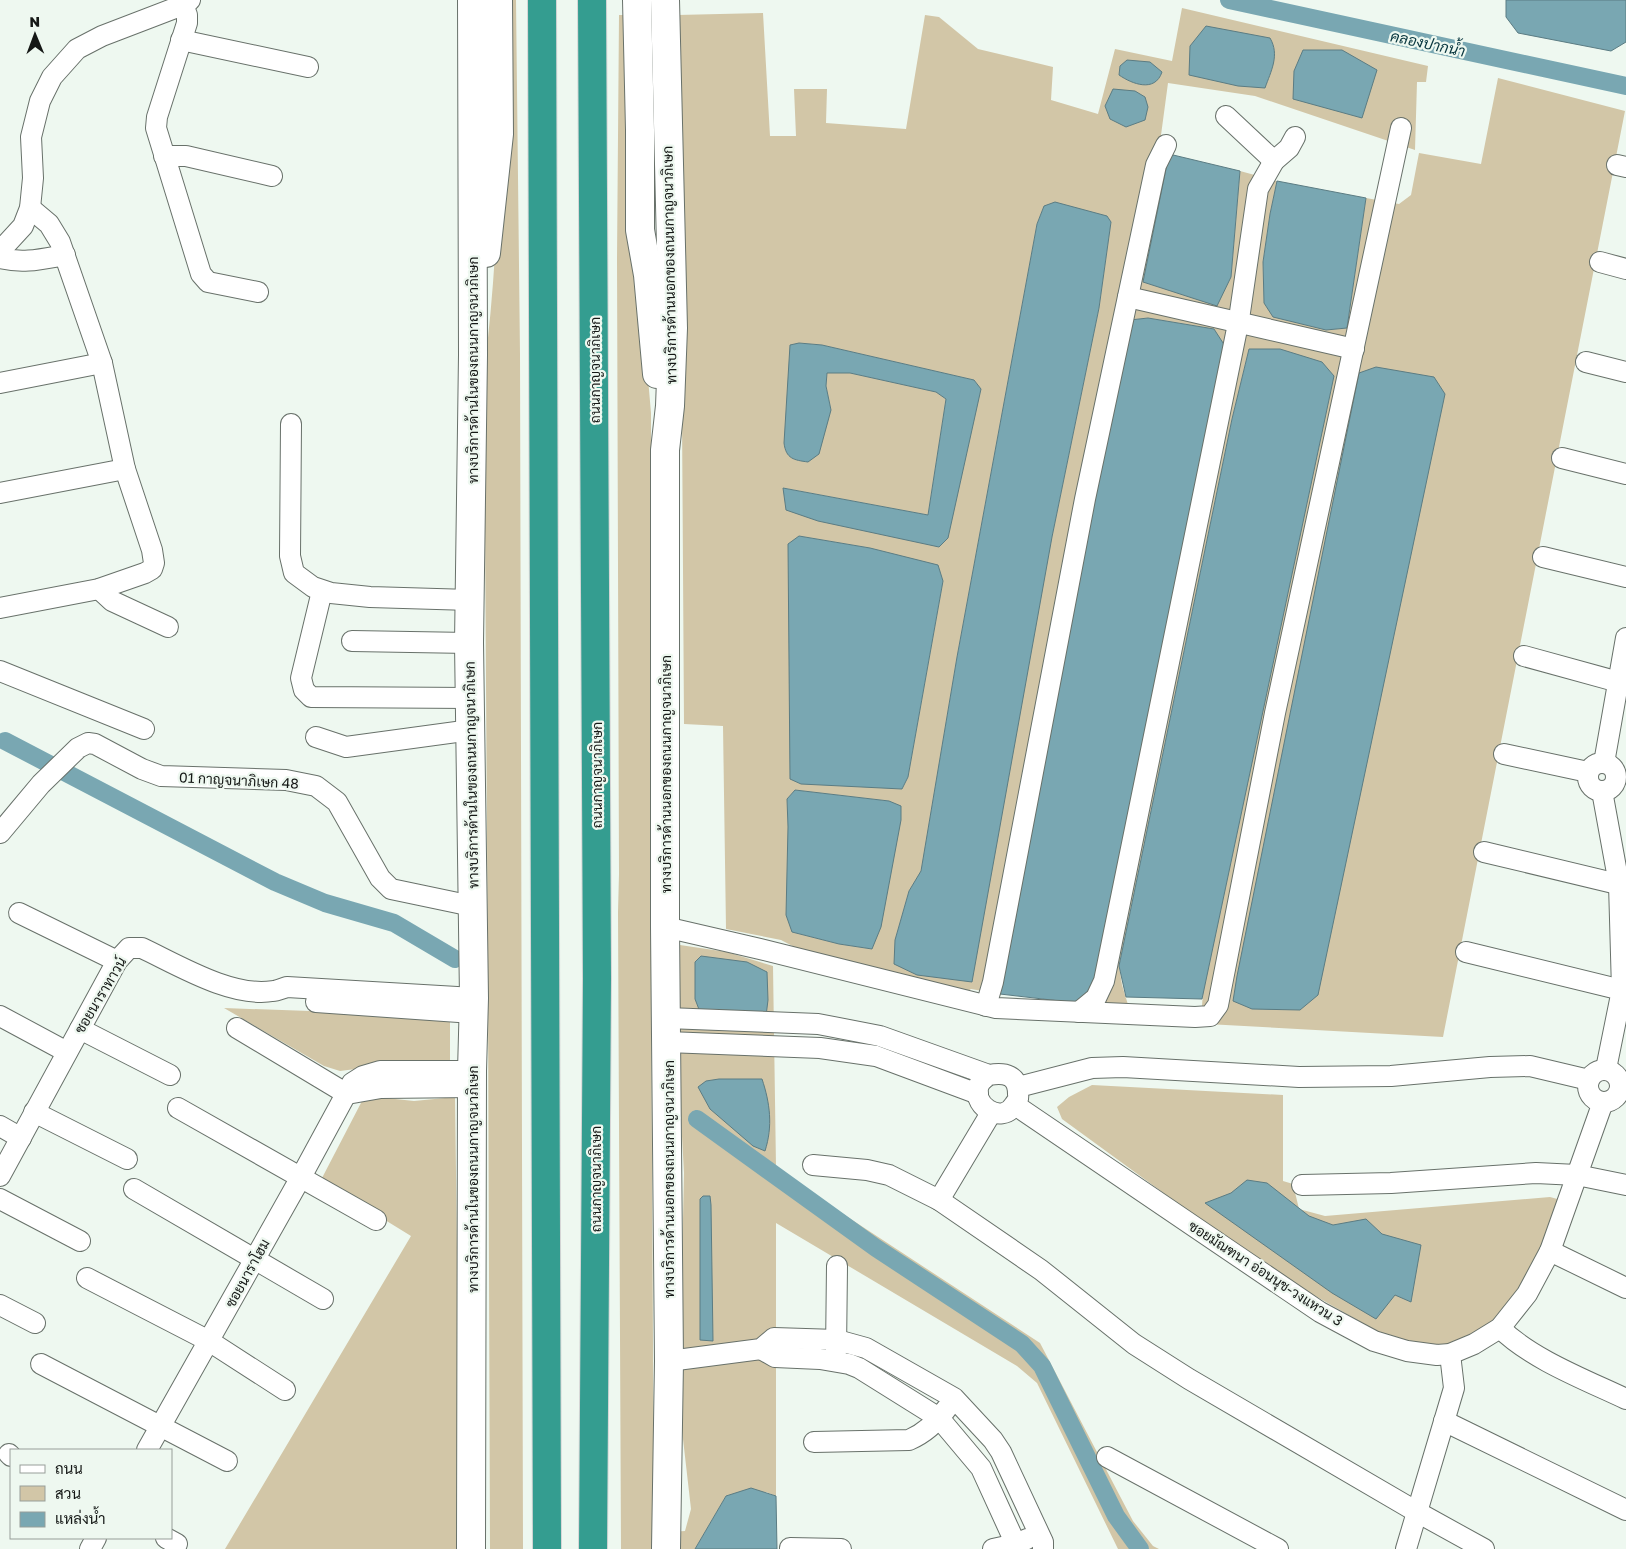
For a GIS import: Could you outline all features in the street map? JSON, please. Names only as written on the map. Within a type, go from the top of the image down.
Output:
[{"type":"highway","points":[[542,0],[547,1549]]},
{"type":"highway","name":"ถนนกาญจนาภิเษก","points":[[592,0],[597,958],[593,1549]]},
{"type":"main road","name":"ทางบริการด้านในของถนนกาญจนาภิเษก","points":[[471,1549],[472,1079],[474,1005],[469,643],[473,355],[472,0]]},
{"type":"main road","points":[[473,355],[492,209],[499,134],[498,0]]},
{"type":"main road","points":[[637,0],[640,230],[648,275],[665,450]]},
{"type":"main road","name":"ทางบริการด้านนอกของถนนกาญจนาภิเษก","points":[[664,0],[673,328],[670,406],[665,450],[665,927],[669,1361],[666,1549]]},
{"type":"main road","points":[[640,230],[645,242],[651,246],[661,244],[671,228]]},
{"type":"street","points":[[0,250],[23,226],[30,208],[33,178],[32,137],[40,101],[52,77],[77,49],[102,36],[187,2],[187,23],[157,117],[156,128],[201,274],[208,282],[258,292]]},
{"type":"street","points":[[181,40],[308,67]]},
{"type":"street","points":[[1226,116],[1274,161]]},
{"type":"street","points":[[665,927],[996,1008],[1195,1017],[1210,1016],[1218,1005],[1275,714],[1401,128]]},
{"type":"street","points":[[1079,1012],[1096,998],[1104,981],[1238,322],[1258,189],[1274,161],[1289,148],[1295,137]]},
{"type":"street","points":[[986,1006],[993,982],[1085,499],[1156,164],[1166,145]]},
{"type":"street","points":[[164,156],[186,156],[272,176]]},
{"type":"street","points":[[0,608],[99,589],[145,573],[152,569],[154,563],[152,550],[125,469],[102,363],[65,254],[49,224],[30,208]]},
{"type":"street","points":[[0,258],[28,262],[65,254]]},
{"type":"street","points":[[1600,262],[1626,268]]},
{"type":"street","points":[[1128,297],[1354,349]]},
{"type":"street","points":[[1586,362],[1626,372]]},
{"type":"street","points":[[0,383],[102,363]]},
{"type":"street","points":[[291,424],[290,556],[294,573],[302,580],[331,594],[470,600]]},
{"type":"street","points":[[1562,458],[1626,474]]},
{"type":"street","points":[[0,493],[125,469]]},
{"type":"street","points":[[1543,557],[1626,577]]},
{"type":"street","points":[[99,589],[112,600],[168,626]]},
{"type":"street","points":[[322,591],[301,678],[304,690],[311,697],[471,698]]},
{"type":"street","points":[[1596,768],[1622,683],[1626,638]]},
{"type":"street","points":[[352,641],[469,643]]},
{"type":"street","points":[[1524,656],[1622,683]]},
{"type":"street","points":[[0,671],[144,729]]},
{"type":"street","points":[[316,737],[346,747],[471,730]]},
{"type":"street","name":"01 กาญจนาภิเษก 48","points":[[0,834],[41,784],[78,748],[88,743],[95,744],[142,769],[161,776],[286,780],[316,786],[337,802],[380,878],[391,889],[472,906]]},
{"type":"street","points":[[989,1075],[980,1083],[978,1094],[982,1105],[990,1112],[1002,1114],[1013,1108],[1016,1096],[1092,1068],[1123,1067],[1299,1077],[1391,1076],[1490,1067],[1530,1066],[1598,1074],[1617,1075],[1624,1088],[1613,1100],[1598,1101],[1588,1090],[1598,1074],[1624,991],[1622,885],[1615,772],[1612,768],[1596,768],[1504,754]]},
{"type":"street","points":[[1484,852],[1622,885]]},
{"type":"street","points":[[19,913],[117,960]]},
{"type":"street","name":"ซอยนาราทาวน์","points":[[0,1176],[117,960],[129,948],[142,948],[223,986],[250,991],[272,992],[288,1001],[474,1005]]},
{"type":"street","points":[[1466,952],[1624,991]]},
{"type":"street","points":[[0,1016],[67,1052]]},
{"type":"street","name":"ซอยมัณฑนา อ่อนนุช-วงแหวน 3","points":[[667,1030],[818,1024],[880,1036],[989,1075],[1000,1073],[1011,1077],[1016,1096],[1320,1312],[1374,1341],[1407,1351],[1437,1355],[1450,1354],[1474,1344],[1500,1328],[1527,1294],[1550,1251],[1603,1102]]},
{"type":"street","points":[[237,1028],[347,1094],[381,1088],[472,1079]]},
{"type":"street","points":[[80,1029],[170,1075]]},
{"type":"street","points":[[667,1030],[876,1056],[978,1094]]},
{"type":"street","name":"ซอยนาราโฮม","points":[[147,1449],[347,1094]]},
{"type":"street","points":[[178,1108],[376,1220]]},
{"type":"street","points":[[34,1112],[127,1159]]},
{"type":"street","points":[[939,1200],[990,1112]]},
{"type":"street","points":[[0,1126],[21,1138]]},
{"type":"street","points":[[813,1165],[867,1170],[888,1175],[939,1200],[1041,1270],[1134,1344],[1189,1379],[1484,1549]]},
{"type":"street","points":[[1302,1185],[1390,1184],[1536,1173],[1577,1175],[1626,1185]]},
{"type":"street","points":[[134,1189],[323,1299]]},
{"type":"street","points":[[0,1199],[80,1241]]},
{"type":"street","points":[[1550,1251],[1626,1288]]},
{"type":"street","points":[[836,1266],[836,1361]]},
{"type":"street","points":[[88,1278],[209,1341],[285,1390]]},
{"type":"street","points":[[0,1305],[35,1323]]},
{"type":"street","points":[[1500,1328],[1513,1341],[1562,1369],[1626,1399]]},
{"type":"street","points":[[669,1361],[761,1349],[774,1338],[837,1340],[866,1348],[954,1398],[997,1445],[1041,1541],[1017,1547],[993,1549]]},
{"type":"street","points":[[761,1349],[775,1357],[836,1361],[859,1368],[939,1418],[981,1468],[1017,1547]]},
{"type":"street","points":[[1406,1549],[1454,1388],[1450,1354]]},
{"type":"street","points":[[41,1364],[226,1461]]},
{"type":"street","points":[[814,1442],[910,1440],[921,1435],[939,1418],[954,1398]]},
{"type":"street","points":[[1444,1421],[1626,1510]]},
{"type":"street","points":[[1106,1457],[1278,1549]]},
{"type":"street","points":[[790,1548],[841,1549]]},
{"type":"green space","points":[[503,0],[516,0],[520,354],[523,1549],[490,1549],[484,372],[496,232]]},
{"type":"green space","points":[[1182,8],[1428,66],[1426,82],[1417,82],[1415,150],[1255,96],[1168,83],[1159,150],[1169,154],[1231,276],[1240,171],[1277,181],[1263,262],[1264,303],[1326,330],[1347,328],[1366,198],[1399,204],[1411,195],[1419,153],[1481,164],[1498,78],[1625,111],[1443,1037],[1207,1024],[1202,1006],[1249,349],[1232,419],[1119,966],[1129,1008],[1077,1003],[1214,329],[1148,318],[1130,320],[1000,994],[971,989],[964,994],[806,953],[781,940],[726,929],[723,726],[684,724],[677,15],[763,13],[770,136],[796,136],[794,89],[827,89],[826,123],[906,129],[925,15],[939,17],[978,49],[1053,67],[1051,100],[1098,114],[1115,49],[1172,61]],"holes":[[[1044,206],[1107,216],[1111,222],[1099,308],[1052,537],[895,940],[909,891],[921,872],[957,657],[1037,224]],[[799,343],[822,345],[974,380],[980,389],[939,547],[784,488],[928,515],[946,399],[937,392],[850,373],[827,373],[826,386],[831,410]],[[799,536],[870,548],[938,566],[943,581],[908,777],[902,789],[790,779]],[[795,790],[889,801],[872,949],[839,944],[792,932],[787,799]]]},
{"type":"green space","points":[[619,15],[631,15],[639,274],[651,413],[654,1533],[685,1531],[691,1509],[679,1404],[684,1173],[680,1100],[680,945],[727,952],[773,966],[776,1167],[808,1191],[1040,1343],[1133,1521],[1153,1546],[1159,1549],[1118,1549],[1037,1383],[1017,1366],[776,1223],[776,1496],[766,1492],[726,1496],[695,1549],[621,1549],[617,259]]},
{"type":"green space","points":[[224,1008],[450,1016],[450,1064],[395,1064],[340,1071],[324,1066]]},
{"type":"green space","points":[[1092,1085],[1283,1095],[1283,1181],[1293,1184],[1299,1209],[1325,1216],[1550,1197],[1572,1203],[1512,1327],[1473,1352],[1430,1348],[1378,1332],[1265,1267],[1062,1119],[1057,1107],[1069,1097]]},
{"type":"green space","points":[[455,1097],[458,1324],[456,1549],[225,1549],[411,1236],[325,1183],[322,1178],[362,1101],[386,1098],[414,1101]]},
{"type":"water","points":[[1506,0],[1626,0],[1626,42],[1611,51],[1518,33],[1506,17]]},
{"type":"water","points":[[1206,26],[1270,38],[1273,44],[1274,57],[1265,88],[1238,86],[1189,75],[1190,46]]},
{"type":"water","points":[[1303,50],[1342,50],[1377,70],[1362,118],[1293,99],[1294,71]]},
{"type":"water","points":[[1127,60],[1150,62],[1162,72],[1159,79],[1149,85],[1143,85],[1136,84],[1119,75],[1120,66]]},
{"type":"water","points":[[1113,89],[1135,91],[1145,97],[1148,107],[1145,120],[1126,127],[1110,119],[1105,106]]},
{"type":"water","points":[[1169,154],[1240,171],[1231,277],[1217,306],[1143,282]]},
{"type":"water","points":[[1277,181],[1366,198],[1347,328],[1326,330],[1273,317],[1264,303],[1263,262]]},
{"type":"water","points":[[1055,202],[1107,216],[1111,222],[1099,308],[1052,537],[972,982],[917,975],[894,964],[895,940],[909,891],[921,871],[957,657],[1037,224],[1044,206]]},
{"type":"water","points":[[1148,318],[1214,329],[1225,346],[1106,936],[1091,995],[1077,1003],[1000,994],[1074,601],[1130,320]]},
{"type":"water","points":[[799,343],[822,345],[974,380],[981,389],[948,538],[939,547],[818,521],[786,510],[783,488],[928,515],[946,399],[936,392],[850,373],[827,373],[826,386],[831,410],[819,454],[808,462],[791,458],[784,443],[790,345]]},
{"type":"water","points":[[1249,349],[1280,349],[1322,362],[1334,376],[1202,999],[1126,997],[1119,966],[1232,419]]},
{"type":"water","points":[[1376,367],[1434,377],[1445,394],[1318,995],[1300,1010],[1252,1009],[1233,1001],[1237,976],[1359,373]]},
{"type":"water","points":[[799,536],[870,548],[938,565],[943,581],[908,777],[902,789],[801,784],[790,779],[788,544]]},
{"type":"water","points":[[795,790],[889,801],[901,806],[901,820],[881,927],[872,949],[839,944],[792,932],[786,915],[787,799]]},
{"type":"water","points":[[701,956],[747,962],[767,972],[768,1000],[766,1016],[700,1012],[695,999],[695,962]]},
{"type":"water","points":[[719,1079],[762,1079],[767,1097],[770,1124],[765,1151],[753,1146],[710,1109],[698,1087],[706,1081]]},
{"type":"water","points":[[1247,1180],[1267,1183],[1309,1216],[1333,1225],[1366,1219],[1382,1234],[1421,1245],[1411,1302],[1395,1295],[1376,1319],[1332,1293],[1205,1203],[1231,1193]]},
{"type":"water","points":[[703,1196],[710,1196],[711,1205],[713,1341],[700,1340],[700,1199]]},
{"type":"water","points":[[751,1488],[776,1496],[777,1549],[695,1549],[726,1496]]},
{"type":"waterway","name":"คลองปากน้ำ","points":[[1229,0],[1626,86]]},
{"type":"waterway","points":[[5,741],[275,882],[325,903],[394,923],[455,959]]},
{"type":"waterway","points":[[697,1119],[876,1248],[1022,1344],[1042,1366],[1116,1516],[1140,1549]]}]
